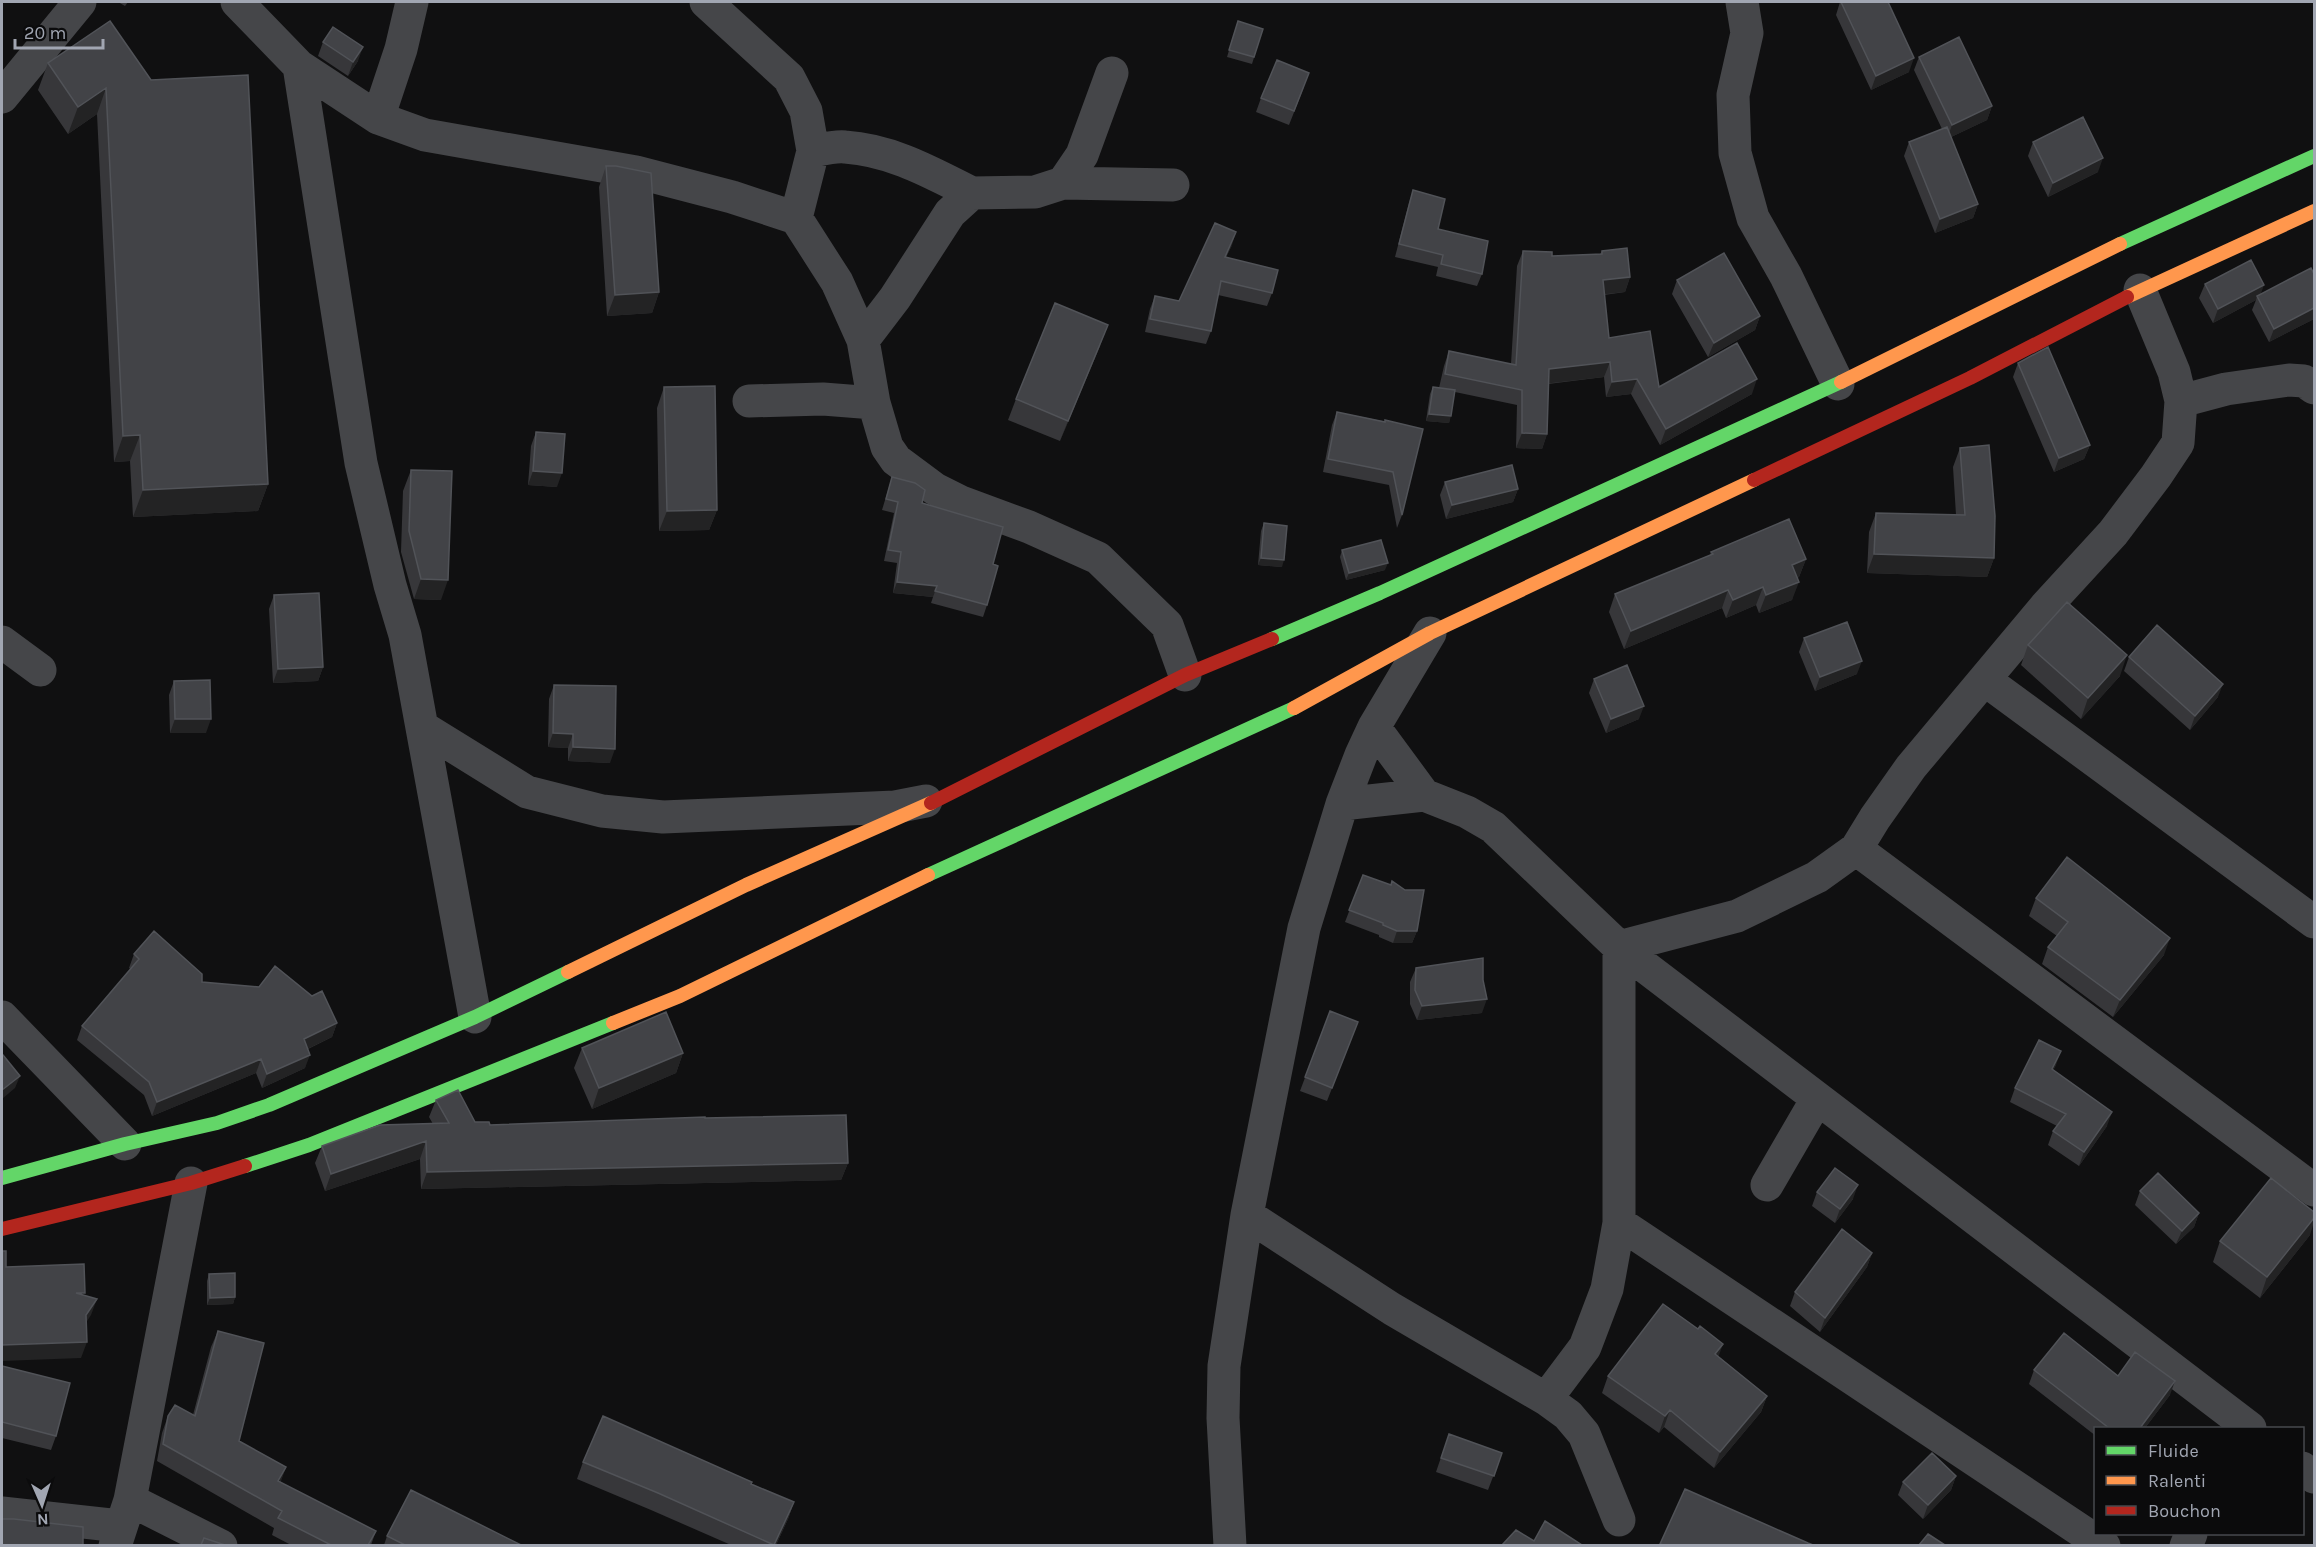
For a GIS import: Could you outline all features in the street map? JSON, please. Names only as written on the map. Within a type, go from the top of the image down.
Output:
[{"type":"main road","points":[[2,1178],[125,1144],[216,1123],[258,1109],[476,1017],[746,885],[945,797],[1185,675],[1380,593],[1838,384],[2121,243],[2314,156]]},
{"type":"main road","points":[[2,1229],[190,1183],[309,1145],[680,996],[953,863],[1309,701],[1430,633],[1970,378],[2140,290],[2314,211]]},
{"type":"street","points":[[2,97],[80,2]]},
{"type":"street","points":[[237,2],[299,66],[378,118],[425,135],[636,172],[732,196],[796,218],[837,282],[862,340],[874,403],[887,447],[896,460],[921,479],[961,502],[1029,527],[1098,558],[1167,625],[1185,675]]},
{"type":"street","points":[[378,118],[401,49],[412,2]]},
{"type":"street","points":[[706,2],[789,78],[806,111],[813,151],[796,218]]},
{"type":"street","points":[[1742,2],[1747,33],[1733,95],[1735,153],[1754,219],[1786,276],[1838,384]]},
{"type":"street","points":[[299,66],[361,463],[390,585],[405,635],[476,1017]]},
{"type":"street","points":[[1063,183],[1082,154],[1112,74]]},
{"type":"street","points":[[813,151],[843,147],[884,153],[928,171],[972,193],[1035,192],[1063,183],[1173,185]]},
{"type":"street","points":[[862,340],[895,297],[950,213],[972,193]]},
{"type":"street","points":[[1619,946],[1737,916],[1817,877],[1856,849],[1911,767],[2045,607],[2112,533],[2156,476],[2178,442],[2181,401],[2165,346],[2140,290]]},
{"type":"street","points":[[2181,401],[2226,389],[2289,380],[2304,381],[2314,388]]},
{"type":"street","points":[[749,401],[823,399],[874,403]]},
{"type":"street","points":[[1230,1545],[1223,1418],[1224,1366],[1247,1215],[1304,928],[1342,804],[1374,727],[1430,633]]},
{"type":"street","points":[[2,642],[40,670]]},
{"type":"street","points":[[1985,680],[2314,922]]},
{"type":"street","points":[[422,727],[527,792],[602,811],[675,816],[895,807],[945,797]]},
{"type":"street","points":[[1374,727],[1424,795]]},
{"type":"street","points":[[1342,804],[1424,795],[1467,812],[1493,827],[1619,946],[2241,1426]]},
{"type":"street","points":[[1856,849],[2314,1190]]},
{"type":"street","points":[[1546,1400],[1585,1347],[1607,1289],[1619,1223],[1619,946]]},
{"type":"street","points":[[2,1017],[125,1144]]},
{"type":"street","points":[[1767,1185],[1817,1100]]},
{"type":"street","points":[[122,1524],[190,1183]]},
{"type":"street","points":[[1247,1215],[1392,1309],[1568,1414],[1584,1434],[1619,1520]]},
{"type":"street","points":[[1619,1223],[2104,1545]]},
{"type":"street","points":[[2,1513],[122,1524],[221,1545]]},
{"type":"building","points":[[1841,2],[1888,2],[1914,58],[1876,76]]},
{"type":"building","points":[[110,21],[151,80],[248,75],[268,484],[143,490],[140,435],[123,436],[106,88],[78,107],[48,63]]},
{"type":"building","points":[[1238,21],[1263,29],[1254,57],[1229,50]]},
{"type":"building","points":[[333,27],[363,47],[353,62],[323,42]]},
{"type":"building","points":[[1959,37],[1992,106],[1952,125],[1919,57]]},
{"type":"building","points":[[1277,60],[1309,73],[1294,111],[1261,98]]},
{"type":"building","points":[[2083,117],[2103,158],[2053,183],[2033,142]]},
{"type":"building","points":[[1947,127],[1978,204],[1940,219],[1909,142]]},
{"type":"building","points":[[606,166],[651,173],[659,292],[615,295]]},
{"type":"building","points":[[1413,190],[1445,199],[1438,229],[1488,241],[1482,274],[1441,264],[1443,255],[1399,244]]},
{"type":"building","points":[[1215,223],[1236,232],[1225,257],[1278,270],[1272,293],[1221,281],[1211,331],[1150,319],[1155,296],[1179,301]]},
{"type":"building","points":[[1627,248],[1630,277],[1603,280],[1609,338],[1650,331],[1659,387],[1737,343],[1757,379],[1666,429],[1637,379],[1612,382],[1610,362],[1549,369],[1547,434],[1522,433],[1522,390],[1445,374],[1449,351],[1516,365],[1523,251],[1552,252],[1552,256],[1602,254],[1602,251]]},
{"type":"building","points":[[1724,253],[1760,316],[1714,343],[1677,280]]},
{"type":"building","points":[[2251,260],[2264,285],[2218,309],[2205,284]]},
{"type":"building","points":[[2311,268],[2314,274],[2314,308],[2274,329],[2257,296]]},
{"type":"building","points":[[1055,303],[1108,325],[1068,421],[1016,399]]},
{"type":"building","points":[[2048,347],[2090,445],[2059,458],[2018,363]]},
{"type":"building","points":[[715,386],[717,510],[667,511],[664,387]]},
{"type":"building","points":[[1433,387],[1455,390],[1451,416],[1429,414]]},
{"type":"building","points":[[1337,412],[1423,429],[1402,515],[1393,472],[1328,459]]},
{"type":"building","points":[[536,432],[565,434],[562,473],[533,471]]},
{"type":"building","points":[[1989,445],[1995,516],[1994,558],[1874,554],[1876,513],[1965,515],[1960,448]]},
{"type":"building","points":[[1512,465],[1518,489],[1452,505],[1445,482]]},
{"type":"building","points":[[411,470],[452,471],[448,580],[421,579],[409,531]]},
{"type":"building","points":[[892,477],[915,483],[925,490],[922,503],[1003,527],[993,564],[998,566],[987,605],[935,591],[937,586],[897,582],[901,552],[888,550],[898,502],[886,499]]},
{"type":"building","points":[[1789,519],[1806,559],[1792,565],[1799,582],[1766,595],[1763,587],[1733,600],[1728,590],[1631,631],[1615,594],[1713,554],[1711,552]]},
{"type":"building","points":[[1264,523],[1287,526],[1284,560],[1261,558]]},
{"type":"building","points":[[1381,540],[1388,563],[1349,573],[1342,550]]},
{"type":"building","points":[[319,593],[323,667],[278,669],[274,595]]},
{"type":"building","points":[[2067,602],[2127,655],[2088,698],[2028,645]]},
{"type":"building","points":[[1847,622],[1862,661],[1820,677],[1804,638]]},
{"type":"building","points":[[2157,625],[2223,684],[2195,716],[2129,657]]},
{"type":"building","points":[[1627,665],[1644,706],[1611,719],[1594,679]]},
{"type":"building","points":[[210,680],[211,719],[175,719],[174,681]]},
{"type":"building","points":[[554,685],[616,686],[615,749],[573,747],[573,734],[553,733]]},
{"type":"building","points":[[2067,857],[2170,938],[2120,1000],[2048,947],[2068,922],[2036,898]]},
{"type":"building","points":[[1363,875],[1391,885],[1392,881],[1405,890],[1424,890],[1417,931],[1397,931],[1349,910]]},
{"type":"building","points":[[154,931],[202,974],[202,982],[259,987],[275,966],[312,996],[322,991],[337,1023],[304,1039],[310,1055],[267,1074],[261,1059],[157,1102],[149,1082],[82,1026],[139,959],[134,954]]},
{"type":"building","points":[[1483,958],[1483,980],[1487,999],[1422,1006],[1415,990],[1416,968]]},
{"type":"building","points":[[1330,1011],[1358,1022],[1332,1088],[1305,1077]]},
{"type":"building","points":[[666,1012],[683,1053],[599,1088],[582,1048]]},
{"type":"building","points":[[2039,1040],[2061,1051],[2052,1069],[2112,1112],[2084,1152],[2053,1131],[2066,1114],[2015,1088]]},
{"type":"building","points":[[2,1056],[20,1076],[2,1090]]},
{"type":"building","points":[[458,1090],[475,1122],[489,1122],[490,1125],[705,1117],[846,1115],[848,1163],[427,1172],[426,1141],[331,1174],[322,1146],[380,1125],[449,1123],[436,1100]]},
{"type":"building","points":[[1835,1168],[1858,1185],[1840,1209],[1817,1192]]},
{"type":"building","points":[[2158,1173],[2199,1213],[2182,1231],[2140,1191]]},
{"type":"building","points":[[2271,1178],[2314,1212],[2314,1218],[2267,1277],[2220,1241]]},
{"type":"building","points":[[1842,1229],[1872,1253],[1825,1318],[1795,1292]]},
{"type":"building","points":[[2,1251],[6,1251],[6,1267],[84,1264],[85,1293],[76,1293],[97,1299],[86,1315],[87,1342],[2,1345]]},
{"type":"building","points":[[235,1273],[235,1297],[210,1298],[209,1274]]},
{"type":"building","points":[[1663,1304],[1698,1329],[1700,1326],[1723,1344],[1715,1354],[1767,1396],[1720,1452],[1670,1410],[1665,1416],[1608,1376]]},
{"type":"building","points":[[218,1331],[264,1343],[239,1441],[286,1467],[278,1481],[376,1531],[368,1545],[331,1545],[278,1518],[282,1511],[163,1444],[168,1416],[175,1405],[195,1416]]},
{"type":"building","points":[[2064,1333],[2118,1376],[2135,1352],[2175,1381],[2141,1427],[2108,1427],[2034,1370]]},
{"type":"building","points":[[2,1366],[70,1383],[56,1436],[2,1422]]},
{"type":"building","points":[[603,1416],[794,1502],[774,1545],[583,1462]]},
{"type":"building","points":[[1449,1434],[1502,1453],[1494,1476],[1441,1458]]},
{"type":"building","points":[[1932,1453],[1956,1476],[1928,1505],[1903,1482]]},
{"type":"building","points":[[1685,1489],[1813,1545],[1660,1544]]},
{"type":"building","points":[[411,1490],[521,1545],[405,1545],[387,1536]]},
{"type":"building","points":[[2,1519],[83,1527],[83,1545],[2,1545]]},
{"type":"building","points":[[1545,1521],[1582,1545],[1502,1545],[1516,1530],[1534,1541]]},
{"type":"building","points":[[1928,1534],[1945,1545],[1919,1545]]},
{"type":"building","points":[[204,1538],[225,1545],[201,1545]]},
{"type":"traffic: fast","points":[[2120,244],[2314,156]]},
{"type":"traffic: fast","points":[[1272,639],[1380,593],[1841,382]]},
{"type":"traffic: fast","points":[[928,875],[1294,708]]},
{"type":"traffic: fast","points":[[2,1178],[125,1144],[217,1123],[269,1105],[475,1017],[568,972]]},
{"type":"traffic: fast","points":[[245,1166],[309,1145],[613,1023]]},
{"type":"traffic: slow","points":[[2127,297],[2314,211]]},
{"type":"traffic: slow","points":[[1841,382],[2120,244]]},
{"type":"traffic: slow","points":[[1294,708],[1430,633],[1754,480]]},
{"type":"traffic: slow","points":[[568,972],[746,885],[931,803]]},
{"type":"traffic: slow","points":[[613,1023],[680,996],[928,875]]},
{"type":"traffic: jam","points":[[1754,480],[1970,378],[2127,297]]},
{"type":"traffic: jam","points":[[931,803],[1185,675],[1272,639]]},
{"type":"traffic: jam","points":[[2,1229],[191,1183],[245,1166]]}]
